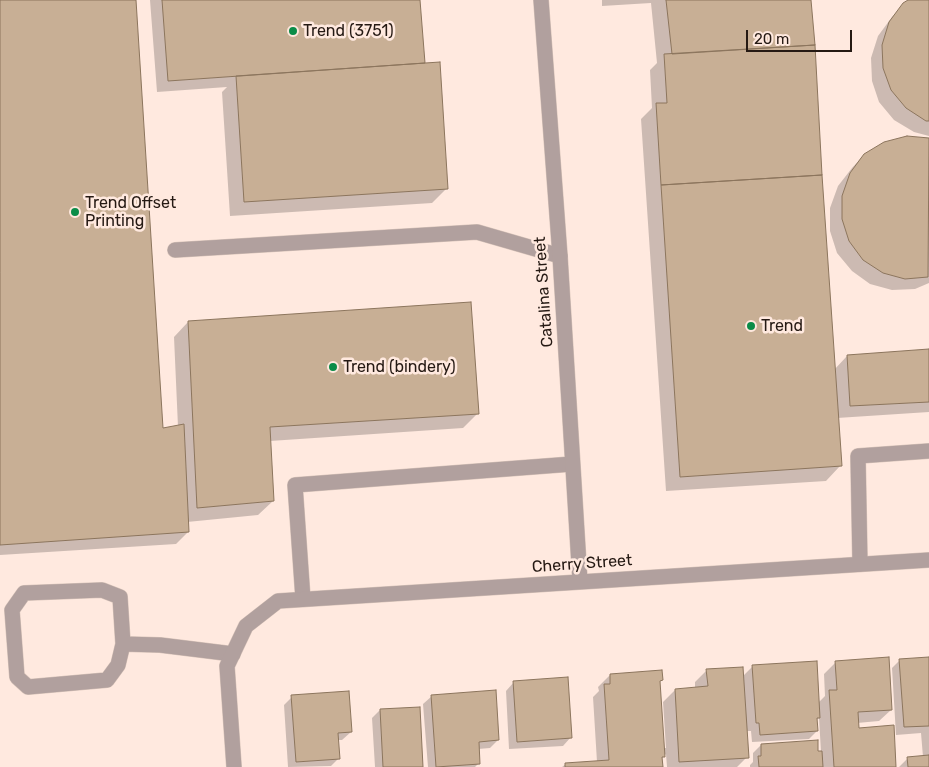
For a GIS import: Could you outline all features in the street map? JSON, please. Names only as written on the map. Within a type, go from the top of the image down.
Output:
[{"type":"street","name":"Catalina Street","points":[[541,0],[560,256],[580,581]]},
{"type":"street","points":[[175,250],[477,232],[560,256]]},
{"type":"street","points":[[860,564],[858,456],[929,451]]},
{"type":"street","points":[[302,599],[295,485],[572,464]]},
{"type":"street","name":"Cherry Street","points":[[233,654],[246,626],[278,601],[929,560]]},
{"type":"street","points":[[102,590],[120,597],[123,644],[118,665],[107,680],[28,687],[17,676],[12,610],[24,593],[102,590]]},
{"type":"street","points":[[123,644],[160,645],[233,654],[227,666],[234,767]]},
{"type":"building","name":"Trend Offset Printing","points":[[0,0],[136,0],[163,428],[184,424],[189,532],[0,545]]},
{"type":"building","name":"Trend (3751)","points":[[162,0],[420,0],[425,63],[168,81]]},
{"type":"building","points":[[666,0],[811,0],[815,45],[672,54]]},
{"type":"building","points":[[908,0],[929,0],[929,121],[906,108],[891,90],[883,68],[882,45],[889,22],[903,3]]},
{"type":"building","points":[[815,45],[822,175],[661,185],[656,103],[667,103],[664,54]]},
{"type":"building","points":[[440,62],[448,189],[244,202],[236,76]]},
{"type":"building","points":[[907,136],[929,138],[928,277],[905,279],[883,273],[863,260],[849,241],[842,219],[842,196],[850,173],[864,154],[884,142]]},
{"type":"building","name":"Trend","points":[[822,175],[842,466],[680,477],[661,185]]},
{"type":"building","name":"Trend (bindery)","points":[[471,302],[479,414],[270,427],[274,501],[197,508],[188,321]]},
{"type":"building","points":[[929,349],[929,402],[850,406],[847,355]]},
{"type":"building","points":[[889,657],[892,710],[858,712],[859,728],[894,725],[896,767],[834,767],[829,690],[837,690],[835,661]]},
{"type":"building","points":[[929,657],[929,726],[904,727],[899,659]]},
{"type":"building","points":[[817,661],[820,718],[817,718],[818,731],[760,735],[759,723],[756,723],[752,665]]},
{"type":"building","points":[[743,667],[749,758],[679,762],[675,689],[708,686],[706,669]]},
{"type":"building","points":[[662,670],[663,680],[660,681],[665,757],[662,757],[663,767],[565,767],[565,763],[609,760],[604,684],[610,684],[610,674]]},
{"type":"building","points":[[568,677],[572,738],[517,742],[513,681]]},
{"type":"building","points":[[496,690],[499,740],[479,742],[480,764],[436,767],[431,695]]},
{"type":"building","points":[[349,691],[352,732],[338,733],[340,759],[296,762],[291,695]]},
{"type":"building","points":[[420,707],[423,767],[383,767],[380,709]]},
{"type":"building","points":[[818,740],[818,751],[822,751],[823,767],[759,767],[758,756],[761,756],[761,744]]},
{"type":"building","points":[[929,755],[929,767],[908,767],[907,757]]},
{"type":"place","name":"Trend (3751)","points":[[293,31]]},
{"type":"place","name":"Trend Offset Printing","points":[[75,212]]},
{"type":"place","name":"Trend","points":[[751,326]]},
{"type":"place","name":"Trend (bindery)","points":[[333,367]]}]
